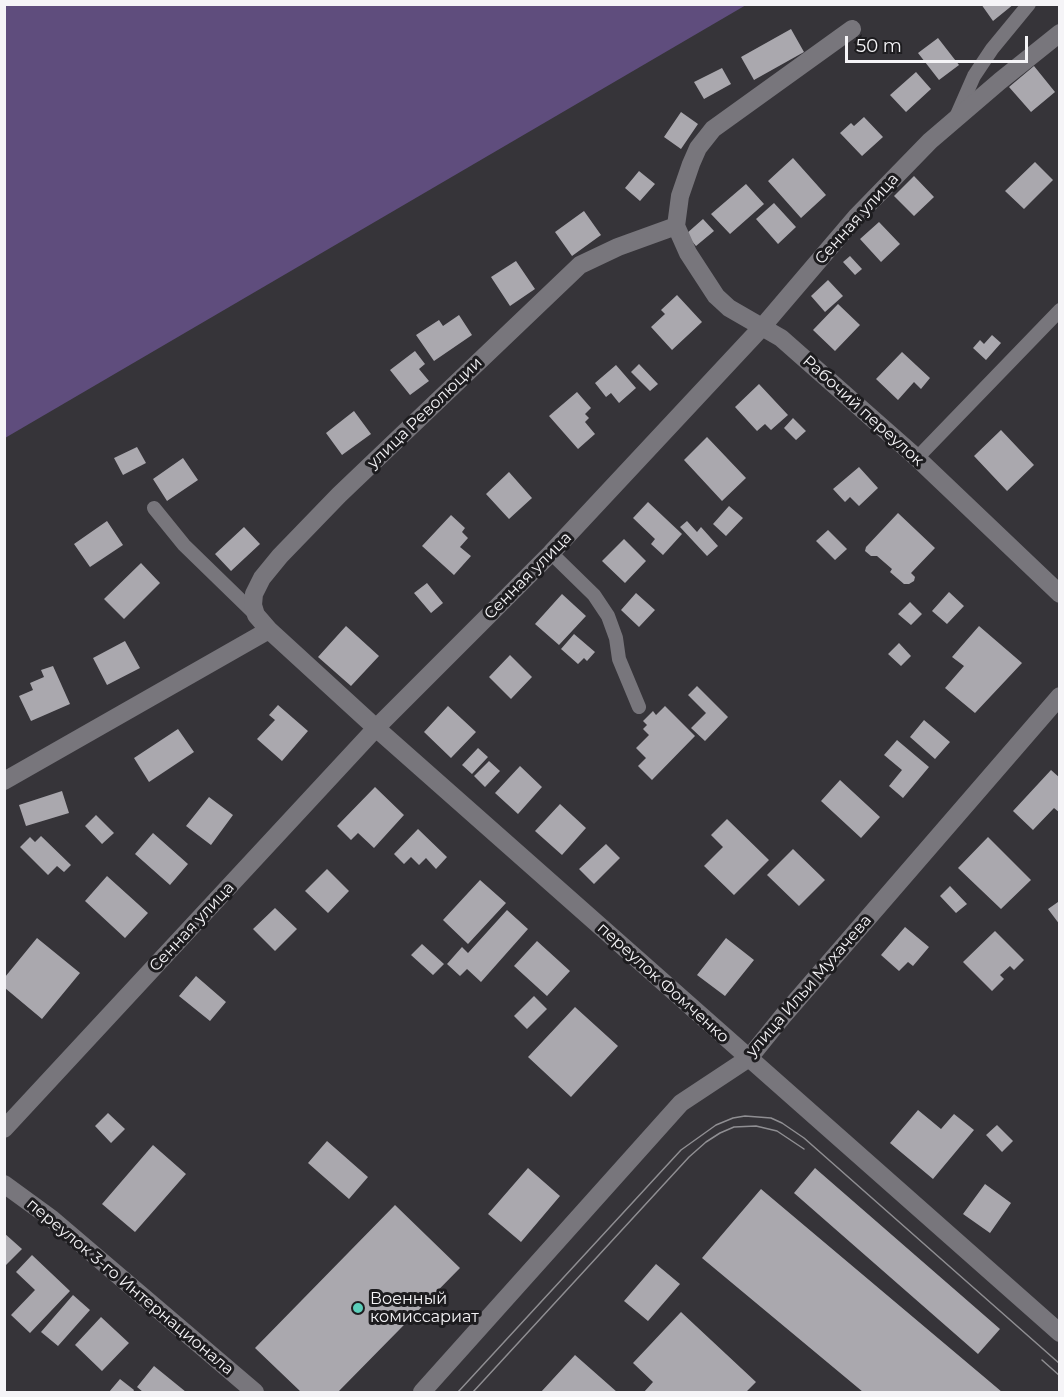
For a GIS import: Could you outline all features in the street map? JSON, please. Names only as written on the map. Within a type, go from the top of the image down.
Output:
[{"type":"street","points":[[676,226],[680,196],[691,164],[698,148],[713,129],[852,29]]},
{"type":"street","name":"Сенная улица","points":[[4,1128],[376,728],[551,553],[764,326],[856,217],[930,141],[1059,33]]},
{"type":"street","name":"Рабочий переулок","points":[[676,226],[688,253],[716,296],[740,315],[764,326],[781,338],[917,458],[1059,594]]},
{"type":"street","name":"улица Революции","points":[[256,615],[253,605],[254,594],[262,578],[280,556],[339,495],[580,265],[609,251],[676,226]]},
{"type":"street","points":[[4,781],[269,630],[256,615]]},
{"type":"street","name":"переулок Фомченко","points":[[269,630],[376,728],[1059,1333]]},
{"type":"street","name":"улица Ильи Мухачева","points":[[422,1392],[681,1103],[748,1058],[1059,696]]},
{"type":"street","name":"переулок 3-го Интернационала","points":[[4,1184],[52,1219],[255,1392]]},
{"type":"lane","points":[[956,119],[974,76],[1029,4]]},
{"type":"lane","points":[[917,458],[1059,310]]},
{"type":"lane","points":[[154,508],[184,545],[256,615]]},
{"type":"lane","points":[[551,553],[594,595],[608,616],[616,638],[619,659],[639,707]]},
{"type":"shaded area","points":[[5,4],[746,4],[746,5],[5,438]]},
{"type":"building","points":[[981,4],[1014,4],[993,21]]},
{"type":"building","points":[[791,29],[804,52],[754,80],[741,57]]},
{"type":"building","points":[[938,38],[959,65],[939,80],[918,53]]},
{"type":"building","points":[[1034,66],[1055,92],[1031,112],[1009,87]]},
{"type":"building","points":[[722,68],[731,84],[704,99],[694,82]]},
{"type":"building","points":[[916,72],[931,89],[906,112],[890,95]]},
{"type":"building","points":[[681,112],[698,124],[681,149],[664,137]]},
{"type":"building","points":[[864,117],[883,137],[862,156],[840,133],[851,123],[854,126]]},
{"type":"building","points":[[793,158],[826,195],[801,218],[768,181]]},
{"type":"building","points":[[1035,162],[1053,180],[1024,209],[1005,191]]},
{"type":"building","points":[[639,171],[655,184],[640,201],[625,188]]},
{"type":"building","points":[[914,176],[934,197],[914,216],[894,196]]},
{"type":"building","points":[[746,184],[764,204],[730,234],[711,214]]},
{"type":"building","points":[[774,203],[796,227],[778,244],[756,219]]},
{"type":"building","points":[[584,211],[601,235],[572,256],[555,232]]},
{"type":"building","points":[[703,219],[714,231],[696,246],[686,234]]},
{"type":"building","points":[[879,222],[900,244],[881,262],[860,239]]},
{"type":"building","points":[[850,256],[862,269],[855,275],[843,262]]},
{"type":"building","points":[[516,261],[535,289],[510,306],[491,277]]},
{"type":"building","points":[[828,280],[843,296],[825,312],[811,296]]},
{"type":"building","points":[[677,295],[702,322],[672,350],[651,327],[665,314],[661,310]]},
{"type":"building","points":[[838,304],[860,325],[835,351],[813,330]]},
{"type":"building","points":[[459,315],[472,335],[434,361],[416,335],[439,320],[443,326]]},
{"type":"building","points":[[992,335],[1001,343],[986,360],[973,348],[980,340],[984,344]]},
{"type":"building","points":[[415,351],[425,364],[419,369],[429,381],[410,395],[390,370]]},
{"type":"building","points":[[902,352],[930,378],[921,389],[914,382],[898,400],[876,379]]},
{"type":"building","points":[[639,364],[658,384],[650,391],[631,372]]},
{"type":"building","points":[[616,365],[636,388],[619,403],[611,393],[606,397],[595,383]]},
{"type":"building","points":[[759,384],[788,415],[771,430],[765,424],[757,431],[735,407]]},
{"type":"building","points":[[577,392],[591,408],[585,414],[589,418],[585,422],[595,434],[578,449],[549,416]]},
{"type":"building","points":[[354,411],[371,434],[342,455],[326,433]]},
{"type":"building","points":[[793,418],[806,431],[796,440],[784,428]]},
{"type":"building","points":[[1001,430],[1034,465],[1007,491],[974,456]]},
{"type":"building","points":[[707,437],[746,478],[722,501],[684,460]]},
{"type":"building","points":[[137,447],[146,463],[123,475],[114,458]]},
{"type":"building","points":[[183,458],[198,480],[167,501],[153,479]]},
{"type":"building","points":[[859,467],[878,488],[859,506],[850,497],[845,502],[833,489]]},
{"type":"building","points":[[509,472],[532,498],[509,519],[486,494]]},
{"type":"building","points":[[648,502],[682,534],[663,555],[651,544],[655,539],[633,518]]},
{"type":"building","points":[[729,506],[743,518],[726,536],[713,524]]},
{"type":"building","points":[[898,513],[935,548],[911,573],[915,577],[914,581],[909,584],[904,584],[890,572],[892,569],[877,556],[871,556],[865,551],[866,547]]},
{"type":"building","points":[[451,515],[465,528],[462,532],[468,538],[460,547],[471,556],[454,575],[422,546]]},
{"type":"building","points":[[107,521],[123,545],[90,567],[74,544]]},
{"type":"building","points":[[687,521],[697,532],[701,527],[718,546],[707,556],[680,527]]},
{"type":"building","points":[[244,527],[260,544],[231,571],[215,554]]},
{"type":"building","points":[[828,530],[847,549],[835,560],[816,541]]},
{"type":"building","points":[[624,539],[646,561],[625,583],[602,561]]},
{"type":"building","points":[[141,563],[160,583],[124,619],[104,599]]},
{"type":"building","points":[[427,583],[443,603],[431,613],[414,593]]},
{"type":"building","points":[[949,592],[964,606],[947,624],[932,611]]},
{"type":"building","points":[[636,593],[655,610],[639,627],[621,610]]},
{"type":"building","points":[[562,594],[586,616],[559,645],[535,624]]},
{"type":"building","points":[[910,602],[922,614],[911,625],[898,614]]},
{"type":"building","points":[[346,626],[379,656],[351,686],[318,657]]},
{"type":"building","points":[[979,626],[1022,663],[975,713],[945,688],[964,666],[952,657]]},
{"type":"building","points":[[574,634],[595,652],[587,661],[584,658],[578,664],[561,649]]},
{"type":"building","points":[[125,641],[140,668],[107,685],[93,658]]},
{"type":"building","points":[[899,643],[911,656],[901,666],[888,654]]},
{"type":"building","points":[[510,655],[532,677],[511,699],[489,677]]},
{"type":"building","points":[[53,666],[70,704],[31,721],[19,696],[33,690],[30,683],[44,677],[41,670]]},
{"type":"building","points":[[697,686],[728,717],[705,741],[691,728],[706,713],[688,695]]},
{"type":"building","points":[[278,705],[308,731],[282,761],[257,739],[275,720],[269,715]]},
{"type":"building","points":[[448,706],[476,732],[451,758],[424,732]]},
{"type":"building","points":[[665,706],[695,736],[652,780],[638,766],[646,758],[636,748],[649,735],[643,729],[647,725],[643,721],[653,711],[656,715]]},
{"type":"building","points":[[924,720],[950,742],[935,759],[910,737]]},
{"type":"building","points":[[178,729],[194,752],[149,782],[134,758]]},
{"type":"building","points":[[897,740],[929,767],[903,798],[889,786],[902,770],[884,755]]},
{"type":"building","points":[[478,748],[488,757],[472,774],[462,765]]},
{"type":"building","points":[[489,761],[500,771],[485,787],[474,776]]},
{"type":"building","points":[[520,766],[542,787],[518,814],[495,793]]},
{"type":"building","points":[[1051,770],[1060,778],[1060,813],[1054,808],[1033,830],[1013,811]]},
{"type":"building","points":[[840,780],[880,817],[861,838],[821,801]]},
{"type":"building","points":[[375,787],[404,815],[374,848],[358,833],[351,840],[337,826]]},
{"type":"building","points":[[62,791],[69,813],[26,826],[19,805]]},
{"type":"building","points":[[209,797],[233,815],[211,845],[186,826]]},
{"type":"building","points":[[560,804],[586,828],[562,855],[535,831]]},
{"type":"building","points":[[96,815],[114,833],[102,844],[85,826]]},
{"type":"building","points":[[727,819],[769,860],[734,895],[704,866],[723,847],[711,835]]},
{"type":"building","points":[[418,829],[447,857],[436,869],[426,858],[419,865],[411,857],[404,864],[394,854]]},
{"type":"building","points":[[153,833],[188,864],[170,885],[135,854]]},
{"type":"building","points":[[41,836],[71,865],[64,872],[57,866],[48,875],[20,847],[30,837],[35,842]]},
{"type":"building","points":[[988,837],[1031,880],[1001,909],[958,868]]},
{"type":"building","points":[[606,844],[620,858],[594,884],[579,869]]},
{"type":"building","points":[[793,849],[825,880],[799,906],[767,875]]},
{"type":"building","points":[[327,869],[349,891],[328,913],[305,891]]},
{"type":"building","points":[[107,876],[148,913],[125,938],[85,901]]},
{"type":"building","points":[[480,880],[506,903],[468,944],[443,920]]},
{"type":"building","points":[[950,886],[967,904],[956,913],[940,896]]},
{"type":"building","points":[[1058,902],[1060,905],[1060,925],[1048,909]]},
{"type":"building","points":[[275,908],[297,929],[275,951],[253,929]]},
{"type":"building","points":[[507,910],[528,929],[481,982],[467,969],[460,976],[447,964],[462,947],[468,953]]},
{"type":"building","points":[[905,927],[929,947],[913,966],[908,962],[899,971],[881,955]]},
{"type":"building","points":[[995,931],[1024,960],[1014,970],[1010,966],[1000,975],[1004,979],[992,991],[963,962]]},
{"type":"building","points":[[37,938],[80,973],[42,1019],[5,988],[5,977]]},
{"type":"building","points":[[726,938],[754,960],[725,996],[697,975]]},
{"type":"building","points":[[537,941],[570,971],[547,996],[514,966]]},
{"type":"building","points":[[422,944],[444,964],[433,975],[411,955]]},
{"type":"building","points":[[196,976],[226,1002],[210,1021],[179,996]]},
{"type":"building","points":[[534,996],[547,1009],[527,1029],[514,1016]]},
{"type":"building","points":[[575,1007],[618,1046],[571,1097],[528,1057]]},
{"type":"building","points":[[918,1110],[941,1129],[954,1114],[974,1130],[933,1179],[890,1143]]},
{"type":"building","points":[[108,1113],[125,1129],[111,1143],[95,1126]]},
{"type":"building","points":[[997,1125],[1013,1141],[1002,1152],[986,1135]]},
{"type":"building","points":[[327,1141],[368,1177],[349,1199],[308,1163]]},
{"type":"building","points":[[153,1145],[186,1174],[135,1232],[102,1204]]},
{"type":"building","points":[[528,1168],[560,1196],[521,1242],[488,1214]]},
{"type":"building","points":[[815,1168],[1000,1329],[978,1354],[794,1193]]},
{"type":"building","points":[[985,1184],[1011,1203],[990,1233],[963,1214]]},
{"type":"building","points":[[761,1189],[1002,1392],[863,1392],[702,1258]]},
{"type":"building","name":"Военный комиссариат","points":[[395,1205],[460,1268],[338,1392],[301,1392],[255,1348]]},
{"type":"building","points":[[4,1233],[22,1249],[4,1267]]},
{"type":"building","points":[[32,1255],[70,1291],[30,1333],[11,1315],[35,1290],[16,1272]]},
{"type":"building","points":[[656,1264],[680,1284],[648,1321],[624,1301]]},
{"type":"building","points":[[73,1295],[90,1310],[58,1346],[41,1332]]},
{"type":"building","points":[[681,1312],[756,1382],[746,1392],[644,1392],[653,1382],[633,1363]]},
{"type":"building","points":[[101,1317],[129,1343],[102,1371],[75,1345]]},
{"type":"building","points":[[575,1355],[617,1392],[541,1392]]},
{"type":"building","points":[[154,1366],[186,1392],[143,1392],[137,1387]]},
{"type":"building","points":[[120,1379],[134,1390],[133,1392],[109,1392]]},
{"type":"tram line","points":[[458,1392],[681,1150],[716,1125],[745,1116],[771,1118],[804,1138],[1060,1364]]},
{"type":"tram line","points":[[473,1392],[689,1157],[706,1142],[734,1127],[756,1126],[777,1131],[804,1149]]},
{"type":"tram line","points":[[1042,1360],[1060,1376]]},
{"type":"place","name":"Военный комиссариат","points":[[358,1308]]}]
